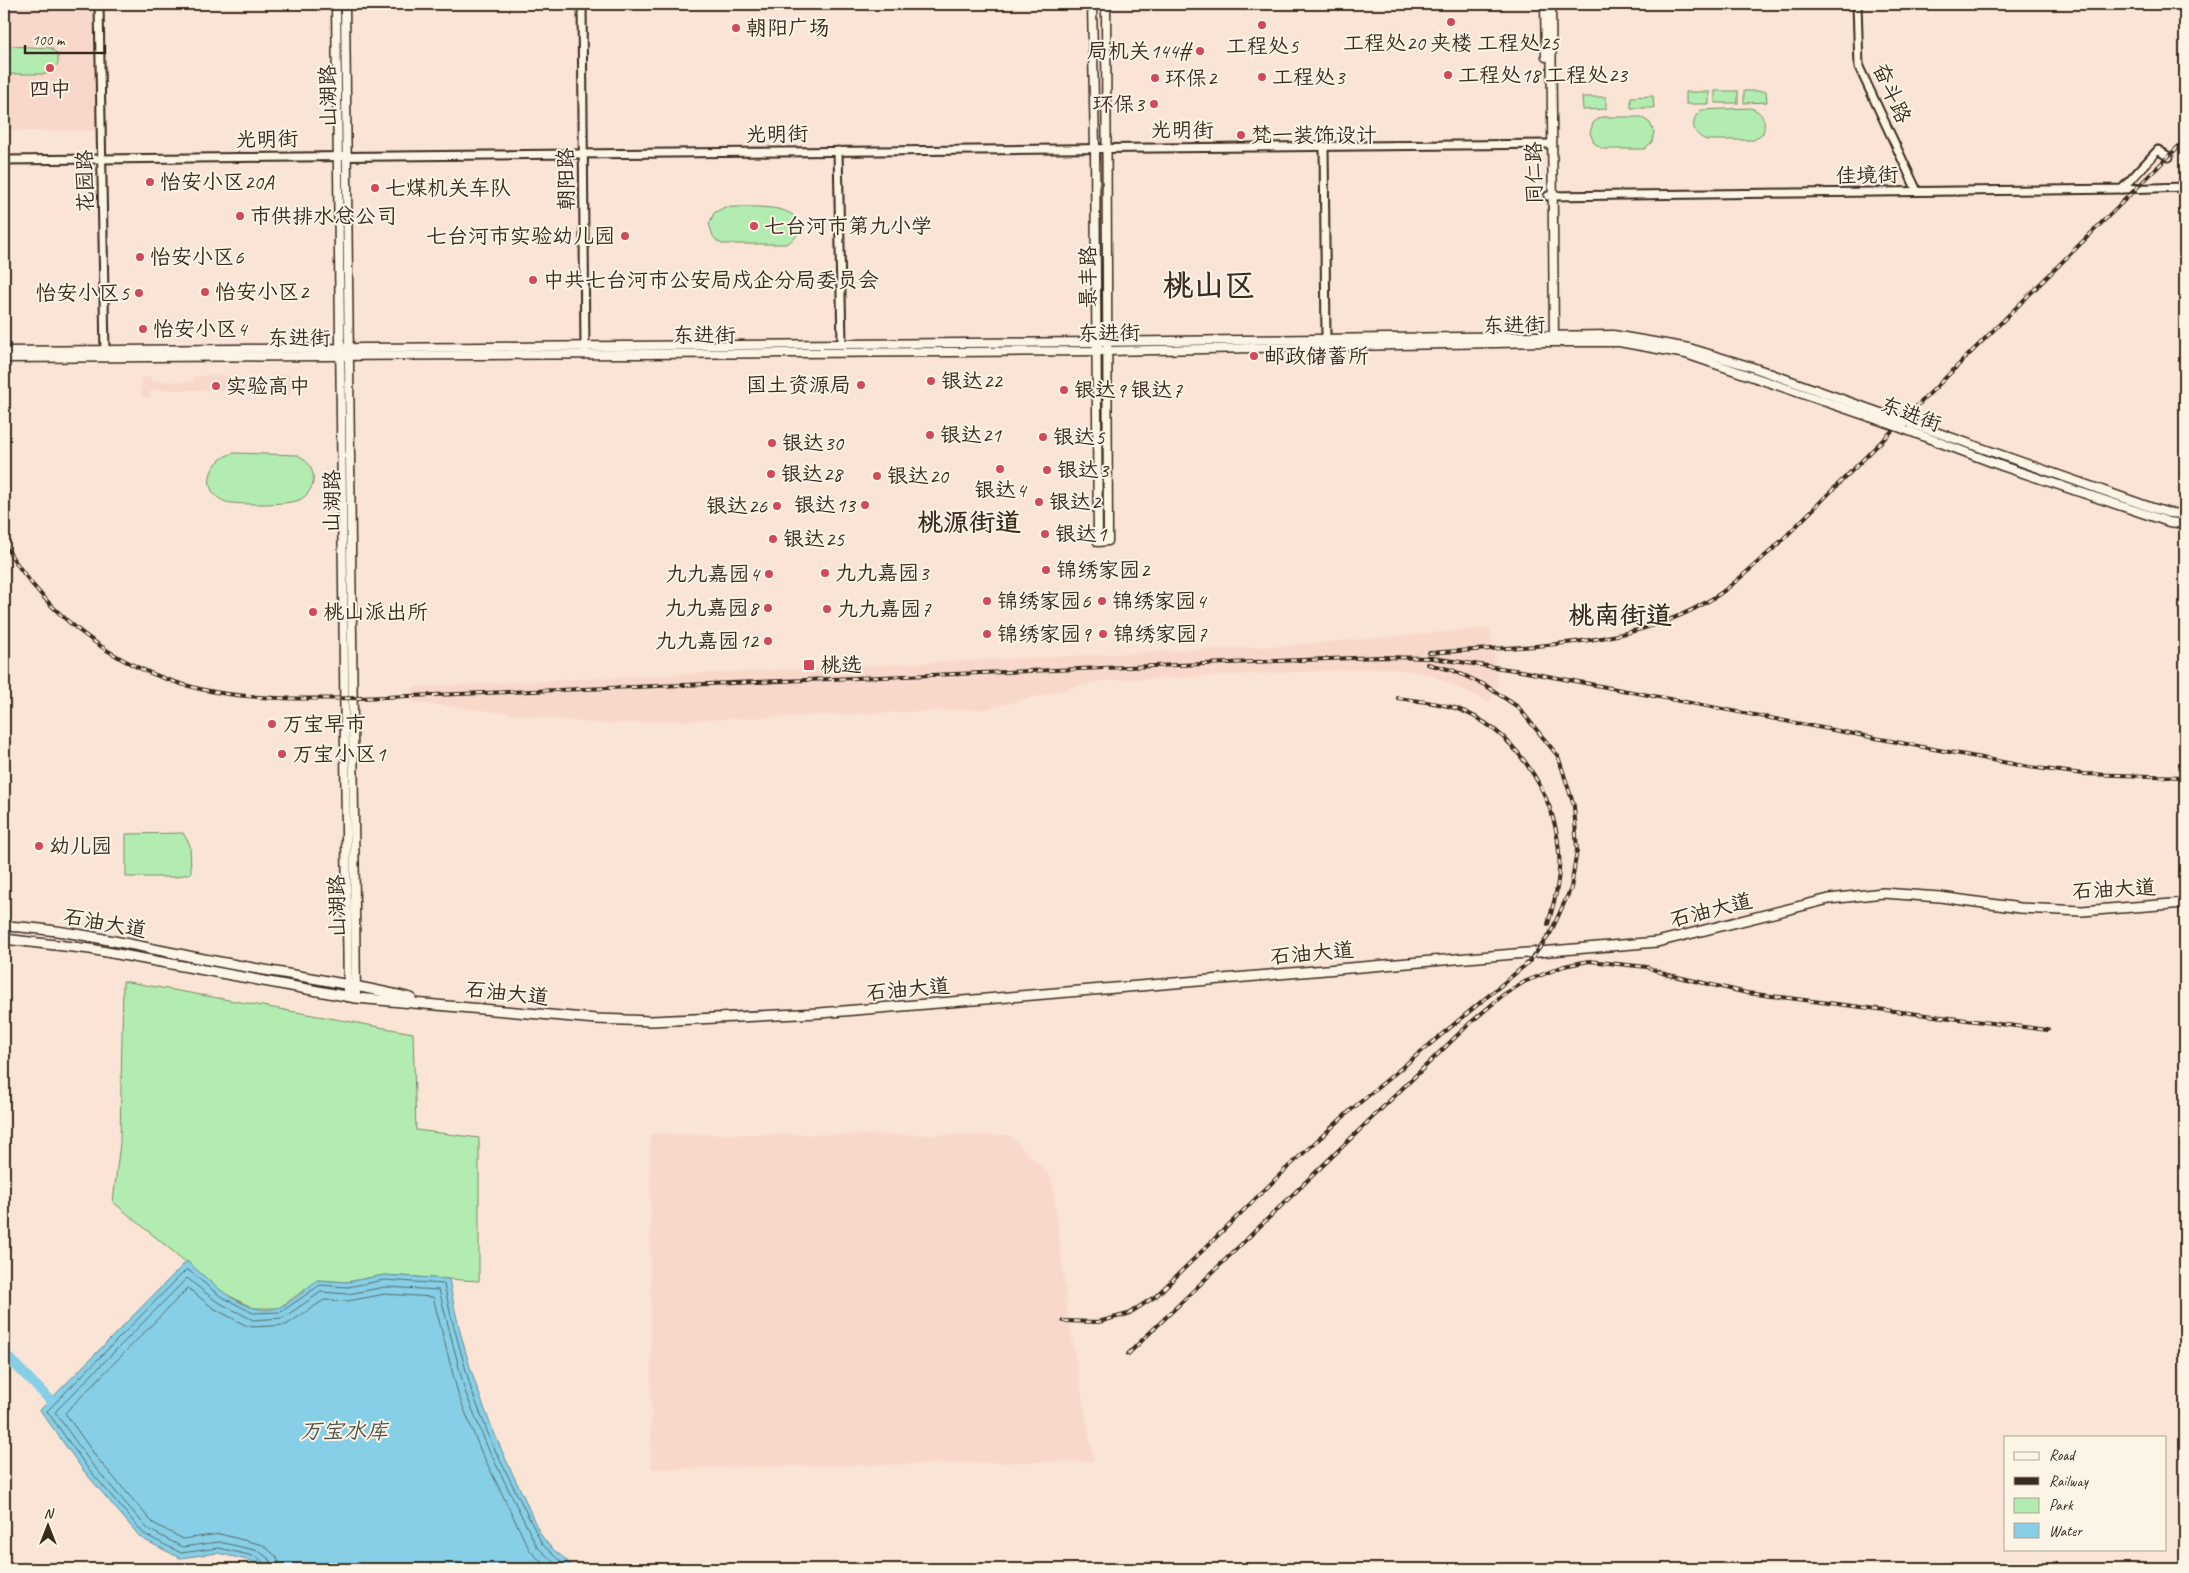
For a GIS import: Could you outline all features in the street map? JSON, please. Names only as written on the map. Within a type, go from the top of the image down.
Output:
[{"type":"highway","name":"石油大道","points":[[4,939],[90,949],[352,998],[596,1019],[652,1021],[737,1019],[1001,999],[1657,942],[1829,899],[1883,892],[1940,897],[2020,908],[2082,911],[2185,902]]},
{"type":"highway","name":"石油大道","points":[[4,926],[107,939],[206,960],[352,985],[436,1004]]},
{"type":"main road","name":"山湖路","points":[[336,4],[343,155]]},
{"type":"main road","name":"山湖路","points":[[345,4],[343,155],[344,351],[352,998]]},
{"type":"main road","name":"景丰路","points":[[1092,4],[1098,542],[1108,541],[1105,148],[1106,4]]},
{"type":"main road","name":"同仁路","points":[[1545,4],[1552,338]]},
{"type":"main road","name":"同仁路","points":[[1549,144],[1550,4]]},
{"type":"main road","name":"东进街","points":[[585,350],[842,344],[1326,338],[1552,338],[1619,342],[1686,354],[1872,414],[1910,424],[2150,507],[2169,513],[2185,514]]},
{"type":"main road","name":"东进街","points":[[4,351],[105,353],[585,350],[1106,351],[1552,338]]},
{"type":"main road","name":"东进街","points":[[4,358],[105,353]]},
{"type":"main road","name":"东进街","points":[[1872,414],[1904,430],[2002,466],[2169,522],[2185,524]]},
{"type":"street","name":"花园路","points":[[99,4],[105,353]]},
{"type":"street","name":"朝阳路","points":[[582,4],[585,350]]},
{"type":"street","name":"奋斗路","points":[[1856,4],[1859,67],[1917,191]]},
{"type":"street","name":"光明街","points":[[4,160],[1549,144]]},
{"type":"street","points":[[1324,146],[1326,338]]},
{"type":"street","points":[[2122,189],[2158,150],[2169,157]]},
{"type":"street","points":[[838,151],[842,344]]},
{"type":"street","name":"佳境街","points":[[1550,196],[2185,187]]},
{"type":"shaded area","name":"四中","points":[[4,4],[94,4],[97,131],[4,131]]},
{"type":"shaded area","name":"实验高中","points":[[206,374],[229,376],[229,382],[273,382],[273,374],[290,374],[290,396],[273,396],[272,390],[151,390],[150,397],[141,397],[141,377],[151,377],[151,381],[193,382],[193,376],[205,376]]},
{"type":"shaded area","points":[[1490,628],[1498,684],[1490,702],[1428,674],[1387,668],[1100,681],[987,709],[598,724],[411,702],[412,687],[1280,646]]},
{"type":"shaded area","points":[[650,1134],[1009,1135],[1050,1176],[1053,1187],[1069,1322],[1094,1461],[651,1469]]},
{"type":"green space","points":[[8,46],[51,48],[58,55],[58,64],[47,74],[8,74],[4,72],[4,48]]},
{"type":"green space","points":[[1715,91],[1738,91],[1738,103],[1715,103]]},
{"type":"green space","points":[[1744,91],[1766,91],[1767,102],[1744,103]]},
{"type":"green space","points":[[1686,92],[1709,92],[1709,104],[1686,104]]},
{"type":"green space","points":[[1653,96],[1654,108],[1631,108],[1631,97]]},
{"type":"green space","points":[[1582,97],[1606,97],[1606,109],[1583,110]]},
{"type":"green space","points":[[1750,108],[1758,111],[1764,121],[1763,133],[1754,140],[1707,140],[1695,131],[1695,119],[1701,110]]},
{"type":"green space","points":[[1601,117],[1641,117],[1650,123],[1654,132],[1652,142],[1644,149],[1603,149],[1594,143],[1590,133],[1593,123]]},
{"type":"green space","name":"七台河市第九小学","points":[[725,207],[768,208],[790,213],[797,219],[799,227],[797,236],[785,244],[722,244],[713,236],[709,224],[714,213]]},
{"type":"green space","points":[[234,453],[298,455],[308,463],[312,470],[312,486],[304,497],[293,502],[241,504],[226,502],[212,491],[210,476],[218,462],[225,456]]},
{"type":"green space","points":[[183,833],[190,845],[191,873],[176,877],[126,877],[126,834]]},
{"type":"green space","points":[[123,981],[413,1033],[416,1130],[479,1138],[479,1281],[384,1275],[347,1282],[318,1280],[279,1308],[253,1308],[222,1292],[113,1202],[120,1143]]},
{"type":"water","name":"万宝水库","points":[[187,1261],[230,1296],[255,1308],[267,1310],[290,1302],[317,1280],[347,1282],[384,1275],[449,1279],[454,1308],[469,1363],[498,1443],[543,1538],[574,1569],[263,1569],[255,1562],[218,1553],[180,1558],[141,1538],[83,1470],[40,1410]]},
{"type":"waterway","points":[[4,1353],[50,1400]]},
{"type":"railway","points":[[1429,653],[1540,646],[1578,642],[1615,635],[1651,626],[1686,613],[1718,595],[1773,549],[2185,140]]},
{"type":"railway","points":[[4,544],[23,572],[44,597],[67,620],[93,641],[151,673],[182,684],[233,695],[323,699],[359,698],[1379,657],[1433,658],[1521,671],[2029,767],[2083,774],[2185,777]]},
{"type":"railway","points":[[1063,1321],[1098,1322],[1128,1314],[1156,1296],[1287,1168],[1352,1109],[1529,962],[1550,934],[1571,888],[1577,850],[1574,806],[1558,756],[1518,707],[1485,685],[1452,670],[1427,664]]},
{"type":"railway","points":[[1398,698],[1448,706],[1476,717],[1495,730],[1527,765],[1540,785],[1556,829],[1559,852],[1558,879],[1548,924]]},
{"type":"railway","points":[[1128,1354],[1469,1024],[1503,995],[1524,982],[1564,966],[1589,961],[1647,967],[1665,974],[1747,993],[2048,1030]]},
{"type":"place","name":"工程处20 夹楼 工程处25","points":[[1451,22]]},
{"type":"place","name":"工程处5","points":[[1262,25]]},
{"type":"place","name":"朝阳广场","points":[[736,28]]},
{"type":"place","name":"局机关144#","points":[[1200,51]]},
{"type":"place","name":"四中","points":[[50,68]]},
{"type":"place","name":"工程处18 工程处23","points":[[1448,75]]},
{"type":"place","name":"工程处3","points":[[1262,77]]},
{"type":"place","name":"环保2","points":[[1155,78]]},
{"type":"place","name":"环保3","points":[[1154,104]]},
{"type":"place","name":"梵一装饰设计","points":[[1241,135]]},
{"type":"place","name":"怡安小区20A","points":[[150,182]]},
{"type":"place","name":"七煤机关车队","points":[[375,188]]},
{"type":"place","name":"市供排水总公司","points":[[240,216]]},
{"type":"place","name":"七台河市第九小学","points":[[754,226]]},
{"type":"place","name":"七台河市实验幼儿园","points":[[625,236]]},
{"type":"place","name":"怡安小区6","points":[[140,257]]},
{"type":"place","name":"中共七台河市公安局戍企分局委员会","points":[[533,280]]},
{"type":"place","name":"怡安小区2","points":[[205,292]]},
{"type":"place","name":"怡安小区5","points":[[139,293]]},
{"type":"place","name":"怡安小区4","points":[[143,329]]},
{"type":"place","name":"邮政储蓄所","points":[[1254,356]]},
{"type":"place","name":"银达22","points":[[931,381]]},
{"type":"place","name":"国土资源局","points":[[861,385]]},
{"type":"place","name":"实验高中","points":[[216,386]]},
{"type":"place","name":"银达9 银达7","points":[[1064,390]]},
{"type":"place","name":"银达21","points":[[930,435]]},
{"type":"place","name":"银达5","points":[[1043,437]]},
{"type":"place","name":"银达30","points":[[772,443]]},
{"type":"place","name":"银达4","points":[[1000,469]]},
{"type":"place","name":"银达3","points":[[1047,470]]},
{"type":"place","name":"银达28","points":[[771,474]]},
{"type":"place","name":"银达20","points":[[877,476]]},
{"type":"place","name":"银达2","points":[[1039,502]]},
{"type":"place","name":"银达13","points":[[865,505]]},
{"type":"place","name":"银达26","points":[[777,506]]},
{"type":"place","name":"银达1","points":[[1045,534]]},
{"type":"place","name":"银达25","points":[[773,539]]},
{"type":"place","name":"锦绣家园2","points":[[1046,570]]},
{"type":"place","name":"九九嘉园3","points":[[825,573]]},
{"type":"place","name":"九九嘉园4","points":[[769,574]]},
{"type":"place","name":"锦绣家园6","points":[[987,601]]},
{"type":"place","name":"锦绣家园4","points":[[1102,601]]},
{"type":"place","name":"九九嘉园8","points":[[768,608]]},
{"type":"place","name":"九九嘉园7","points":[[827,609]]},
{"type":"place","name":"桃山派出所","points":[[313,612]]},
{"type":"place","name":"锦绣家园9","points":[[987,634]]},
{"type":"place","name":"锦绣家园7","points":[[1103,634]]},
{"type":"place","name":"九九嘉园12","points":[[768,641]]},
{"type":"place","name":"桃选","points":[[809,665]]},
{"type":"place","name":"万宝早市","points":[[272,724]]},
{"type":"place","name":"万宝小区1","points":[[282,754]]},
{"type":"place","name":"幼儿园","points":[[39,846]]},
{"type":"district","name":"桃山区","points":[[1209,285]]},
{"type":"district","name":"桃源街道","points":[[969,522]]},
{"type":"district","name":"桃南街道","points":[[1620,615]]}]
